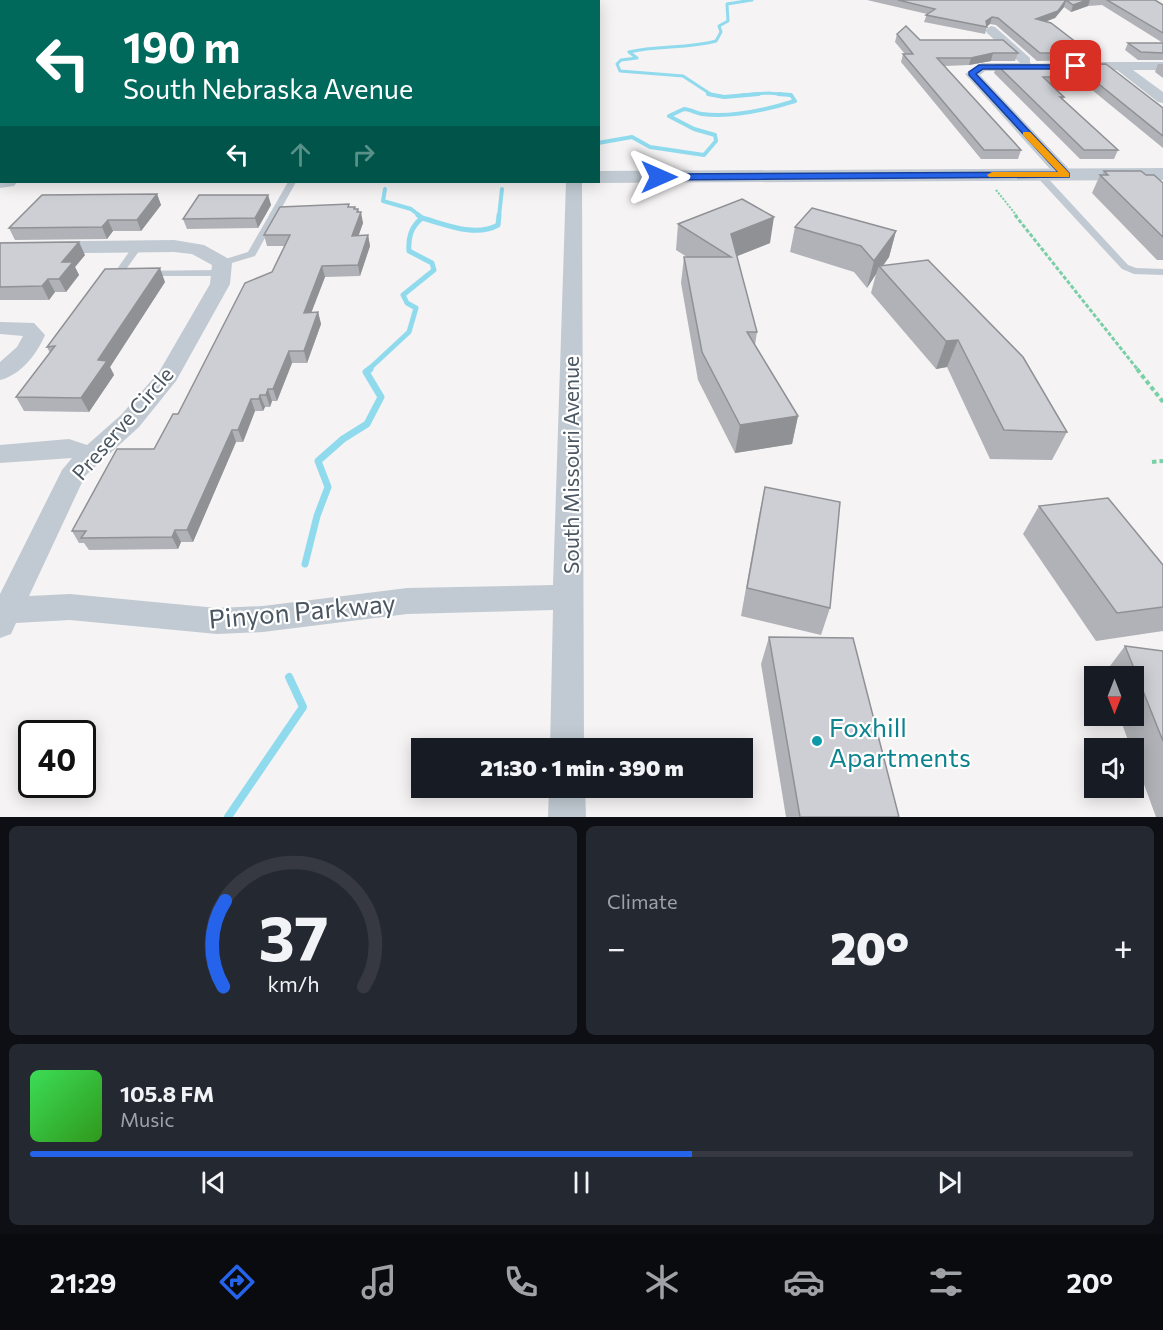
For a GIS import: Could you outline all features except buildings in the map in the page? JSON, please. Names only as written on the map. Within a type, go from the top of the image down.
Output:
[{"type":"street","points":[[991,30],[1037,66],[977,69],[972,74],[973,77],[1065,175]]},
{"type":"street","points":[[1065,66],[1163,66]]},
{"type":"street","points":[[1120,66],[1163,99]]},
{"type":"street","points":[[600,177],[1163,174]]},
{"type":"street","name":"South Missouri Avenue","points":[[567,738],[574,183]]},
{"type":"street","points":[[0,248],[174,246],[197,249],[221,268]]},
{"type":"street","name":"Preserve Circle","points":[[3,615],[75,470],[130,421],[168,376],[220,284],[221,268]]},
{"type":"street","points":[[0,328],[26,328],[34,335],[30,346],[0,374]]},
{"type":"street","points":[[0,454],[69,448],[92,455]]},
{"type":"street","name":"Pinyon Parkway","points":[[3,615],[70,607],[132,615],[216,621],[263,619],[407,601],[569,597]]},
{"type":"street","points":[[567,798],[567,817]]},
{"type":"lane","points":[[1040,175],[1125,267],[1134,271],[1163,272]]},
{"type":"lane","points":[[221,268],[252,254],[291,183]]},
{"type":"path","points":[[984,175],[1163,402]]},
{"type":"path","points":[[1152,462],[1163,461]]},
{"type":"waterway","points":[[711,95],[683,76],[620,71],[617,64],[621,60],[637,58],[629,52],[716,41],[721,32],[719,26],[728,21],[727,4],[752,0]]},
{"type":"waterway","points":[[742,95],[768,93],[791,95]]},
{"type":"waterway","points":[[711,95],[724,97],[759,94]]},
{"type":"waterway","points":[[778,94],[791,95]]},
{"type":"waterway","points":[[600,143],[632,137],[650,147],[704,155],[716,141],[715,135],[694,129],[669,116],[684,109],[713,115],[761,110],[795,101],[791,95]]},
{"type":"waterway","points":[[385,189],[383,201],[411,209],[420,216]]},
{"type":"waterway","points":[[499,216],[502,189]]},
{"type":"waterway","points":[[418,215],[422,218]]},
{"type":"waterway","points":[[422,218],[460,229],[480,230],[498,225],[499,215]]},
{"type":"waterway","points":[[368,370],[409,332],[416,308],[407,303],[403,295],[434,270],[432,263],[409,251],[413,229],[422,218]]},
{"type":"waterway","points":[[305,564],[317,516],[328,487],[318,461],[343,439],[367,424],[381,397],[366,372],[370,369]]},
{"type":"waterway","points":[[228,817],[303,707],[289,677]]},
{"type":"slow traffic","points":[[992,175],[1065,175],[1026,133]]},
{"type":"place","name":"Foxhill Apartments","points":[[817,741]]},
{"type":"route","points":[[659,177],[1065,175],[972,74],[982,67],[1076,66]]}]
